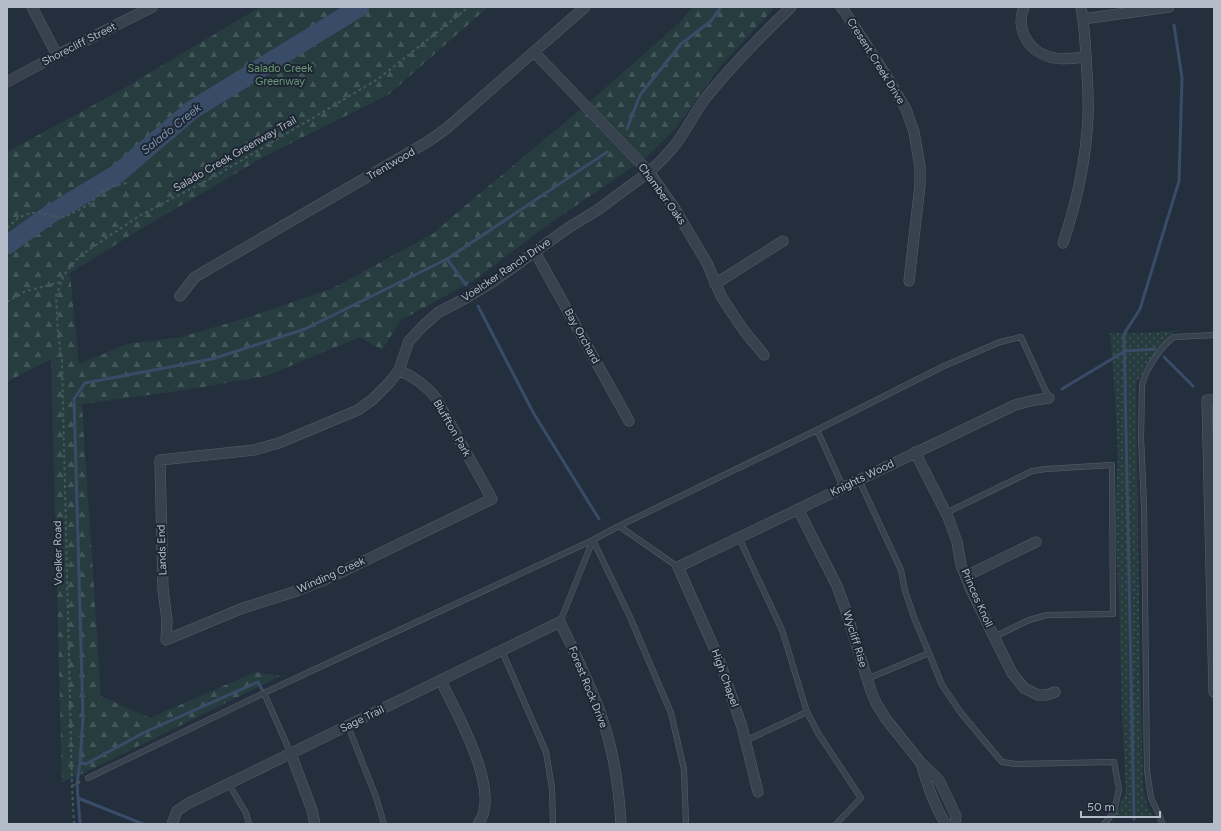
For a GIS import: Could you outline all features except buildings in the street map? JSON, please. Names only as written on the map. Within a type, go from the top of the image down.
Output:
[{"type":"street","points":[[32,7],[57,55]]},
{"type":"street","name":"Shorecliff Street","points":[[7,82],[152,7]]},
{"type":"street","name":"Trentwood","points":[[180,296],[195,277],[429,142],[585,7]]},
{"type":"street","name":"Voelcker Ranch Drive","points":[[160,460],[254,450],[279,443],[358,410],[372,400],[390,382],[399,370],[409,341],[438,312],[478,291],[571,226],[596,211],[649,172],[678,140],[704,101],[735,63],[791,7]]},
{"type":"street","name":"Cresent Creek Drive","points":[[841,7],[886,75],[906,109],[914,132],[920,167],[920,185],[909,282]]},
{"type":"street","points":[[1024,7],[1021,22],[1023,34],[1034,50],[1044,56],[1056,59],[1086,57]]},
{"type":"street","points":[[1063,243],[1078,192],[1088,118],[1086,57],[1081,7]]},
{"type":"street","points":[[1083,19],[1169,7]]},
{"type":"street","name":"Chamber Oaks","points":[[534,52],[649,172],[675,209],[707,263],[715,284],[722,296],[745,332],[764,355]]},
{"type":"street","points":[[715,284],[783,241]]},
{"type":"street","name":"Bay Orchard","points":[[535,252],[629,421]]},
{"type":"street","name":"Bluffton Park","points":[[399,370],[422,383],[431,391],[492,499]]},
{"type":"street","name":"Knights Wood","points":[[678,567],[1015,405],[1049,398]]},
{"type":"street","points":[[1210,400],[1214,686]]},
{"type":"street","name":"Princes Knoll","points":[[915,452],[946,513],[957,542],[962,564],[971,590],[1012,673],[1024,688],[1038,695],[1046,695],[1055,692]]},
{"type":"street","name":"Lands End","points":[[160,460],[163,589],[167,621],[166,640]]},
{"type":"street","name":"Winding Creek","points":[[166,640],[243,608],[297,591],[329,578],[492,499]]},
{"type":"street","name":"Wycliff Rise","points":[[798,509],[842,601],[870,691],[886,720],[921,763],[939,780],[956,816],[955,824]]},
{"type":"street","points":[[966,576],[1036,542]]},
{"type":"street","name":"High Chapel","points":[[678,567],[719,659],[742,727],[758,792]]},
{"type":"street","name":"Sage Trail","points":[[172,824],[177,811],[187,804],[560,622]]},
{"type":"street","name":"Forest Rock Drive","points":[[560,622],[588,682],[602,718],[613,756],[620,795],[621,824]]},
{"type":"street","points":[[441,681],[472,744],[482,775],[486,796],[485,809],[483,818],[478,824]]},
{"type":"street","points":[[291,754],[312,810],[315,824]]},
{"type":"street","name":"Wycliff Rise","points":[[921,763],[927,782],[946,824]]},
{"type":"lane","points":[[1162,824],[1151,798],[1147,771],[1144,506],[1141,438],[1142,385],[1154,360],[1169,340],[1174,337],[1214,336]]},
{"type":"lane","points":[[88,778],[264,693],[593,540],[618,526],[817,430],[944,366],[1000,342],[1021,337],[1049,398]]},
{"type":"lane","points":[[817,430],[843,487]]},
{"type":"lane","points":[[946,513],[1032,471],[1112,465],[1113,614],[1046,615],[1029,620],[994,637]]},
{"type":"lane","points":[[859,480],[901,570],[905,591],[914,620],[942,685],[961,713],[1002,762],[1015,764],[1114,762],[1119,789],[1114,812],[1104,824]]},
{"type":"lane","points":[[618,526],[678,567]]},
{"type":"lane","points":[[739,538],[782,630],[807,712],[818,733],[862,798],[836,824]]},
{"type":"lane","points":[[560,622],[593,540]]},
{"type":"lane","points":[[593,540],[630,617],[671,713],[684,769],[686,824]]},
{"type":"lane","points":[[502,651],[546,752],[552,788],[554,824]]},
{"type":"lane","points":[[867,679],[929,653]]},
{"type":"lane","points":[[264,693],[291,754]]},
{"type":"lane","points":[[746,741],[807,712]]},
{"type":"lane","points":[[348,726],[376,797],[384,824]]},
{"type":"lane","points":[[228,784],[246,814],[249,824]]},
{"type":"path","name":"Salado Creek Greenway Trail","points":[[61,282],[74,261],[84,253],[139,216],[217,175],[378,79],[469,7]]},
{"type":"path","points":[[7,228],[18,218],[27,214],[38,212],[55,217],[65,216],[88,205],[113,186],[127,183]]},
{"type":"path","points":[[7,302],[26,291],[61,282]]},
{"type":"path","name":"Voelker Road","points":[[61,282],[56,296],[56,302],[62,361],[74,824]]},
{"type":"path","points":[[72,786],[88,778]]},
{"type":"green space","name":"Salado Creek Greenway","points":[[260,7],[488,7],[388,95],[267,155],[139,230],[70,273],[79,364],[127,344],[181,337],[249,317],[333,288],[434,233],[593,99],[679,23],[693,7],[775,7],[719,68],[677,127],[647,157],[552,222],[473,281],[401,320],[382,350],[360,337],[266,376],[186,390],[82,404],[101,696],[150,718],[255,672],[280,676],[84,773],[62,782],[51,359],[7,382],[7,152],[121,90]]},
{"type":"green space","points":[[1175,331],[1136,382],[1143,788],[1147,804],[1153,816],[1115,816],[1126,791],[1115,523],[1118,454],[1110,333]]},
{"type":"waterway","name":"Salado Creek","points":[[7,245],[49,215],[117,174],[192,110],[360,7]]},
{"type":"waterway","points":[[627,129],[640,95],[681,44],[711,21],[721,7]]},
{"type":"waterway","points":[[1134,819],[1124,334],[1140,309],[1179,181],[1182,78],[1174,25]]},
{"type":"waterway","points":[[80,824],[77,784],[83,717],[74,399],[85,383],[212,359],[305,329],[447,259],[607,152]]},
{"type":"waterway","points":[[447,259],[466,285]]},
{"type":"waterway","points":[[478,306],[534,414],[599,519]]},
{"type":"waterway","points":[[1062,389],[1125,351],[1155,349]]},
{"type":"waterway","points":[[1164,357],[1193,386]]},
{"type":"waterway","points":[[80,762],[86,764],[145,732],[258,682],[264,693]]},
{"type":"waterway","points":[[78,798],[143,824]]}]
